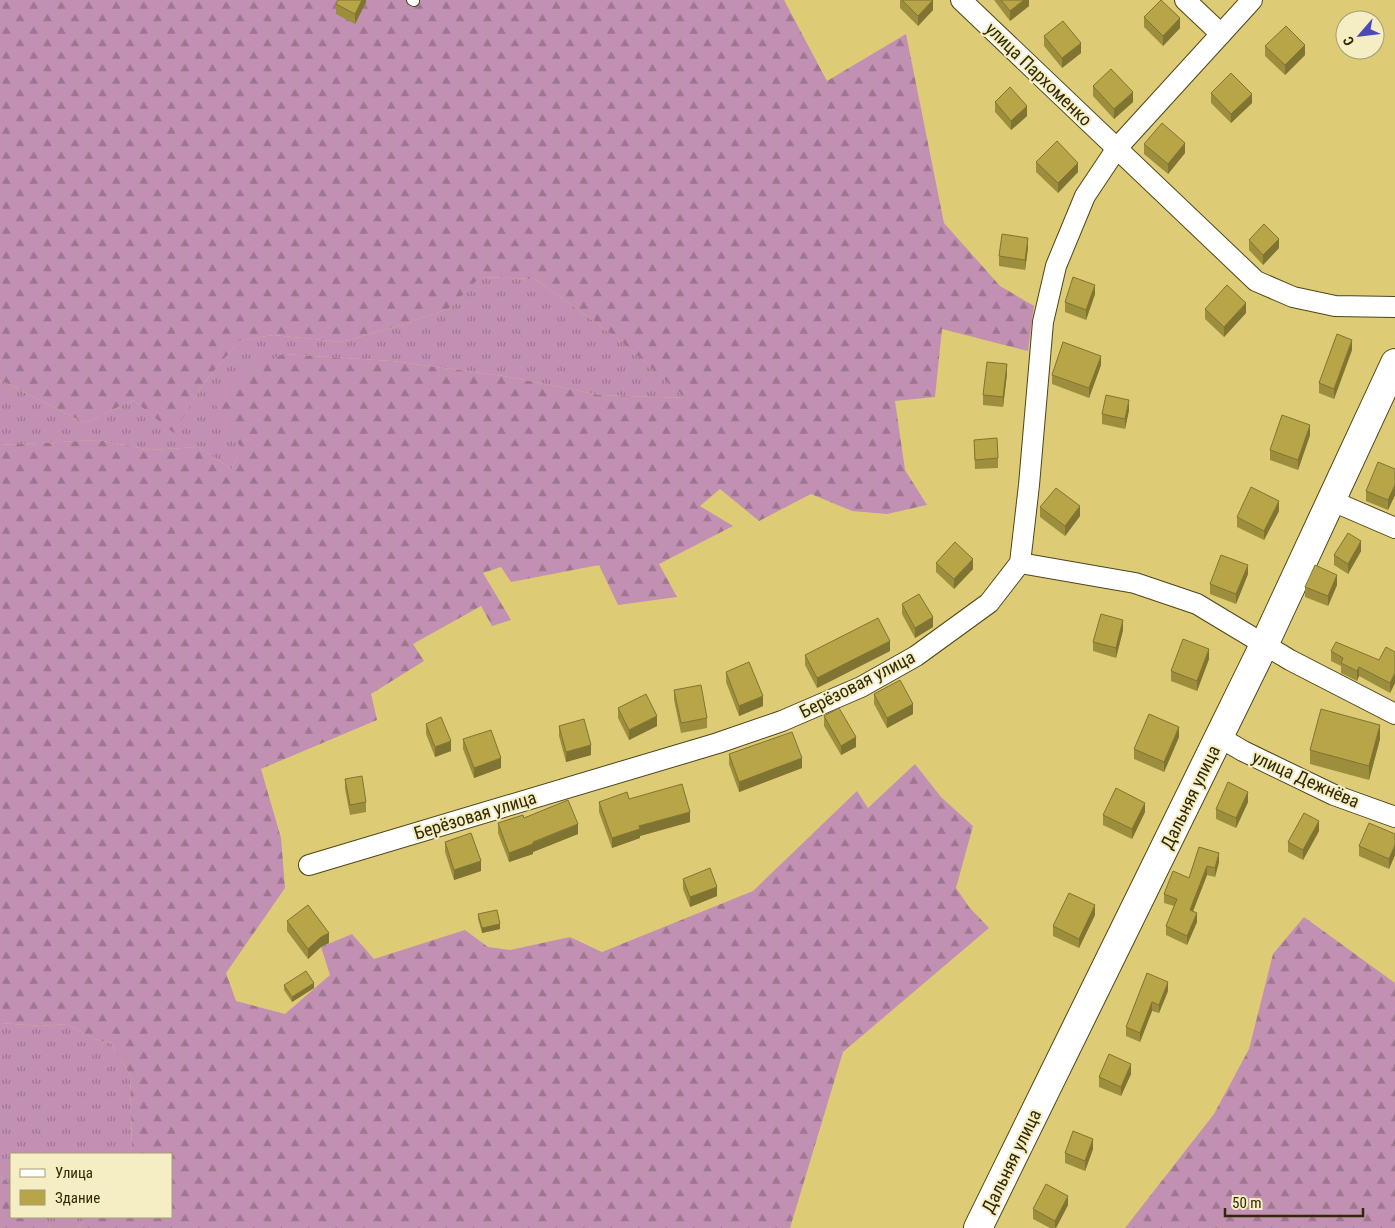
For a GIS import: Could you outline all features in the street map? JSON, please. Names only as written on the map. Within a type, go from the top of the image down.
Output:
[{"type":"main road","name":"Дальняя улица","points":[[978,1228],[1220,737],[1395,363]]},
{"type":"street","name":"улица Пархоменко","points":[[961,0],[1256,281],[1293,297],[1335,306],[1395,307]]},
{"type":"street","points":[[1185,0],[1221,34]]},
{"type":"street","points":[[1252,0],[1117,148],[1085,196],[1056,266],[1043,322],[1029,485],[1020,563],[1135,583],[1197,604],[1290,660],[1395,714]]},
{"type":"street","points":[[1330,500],[1395,528]]},
{"type":"street","name":"Берёзовая улица","points":[[309,865],[782,721],[860,687],[916,656],[989,603],[1020,563]]},
{"type":"street","name":"улица Дежнёва","points":[[1220,737],[1243,751],[1334,795],[1395,817]]},
{"type":"green space","points":[[0,0],[784,0],[827,81],[906,34],[944,223],[1000,286],[1034,306],[1028,351],[942,329],[935,397],[895,401],[905,470],[927,505],[887,514],[852,511],[811,494],[759,521],[720,489],[700,506],[733,526],[659,564],[677,597],[618,605],[599,565],[511,582],[501,567],[483,573],[511,620],[492,626],[481,606],[413,644],[424,661],[371,694],[377,720],[261,769],[281,838],[285,888],[226,973],[236,1001],[285,1014],[330,975],[321,947],[352,934],[374,959],[465,930],[488,947],[510,950],[570,937],[602,952],[753,891],[857,791],[868,808],[915,764],[941,797],[973,826],[956,888],[969,907],[989,928],[843,1052],[790,1228],[78,1228],[85,1218],[172,1218],[172,1153],[128,1153],[132,1148],[130,1075],[111,1043],[94,1039],[67,1024],[41,1026],[0,1023],[0,445],[98,440],[151,450],[198,447],[232,469],[241,448],[214,402],[234,380],[283,354],[392,361],[504,376],[600,395],[686,398],[617,338],[535,279],[480,277],[450,308],[408,323],[341,342],[273,335],[239,341],[201,387],[174,433],[133,400],[85,423],[0,380]]},
{"type":"green space","points":[[479,277],[535,279],[617,338],[687,398],[600,395],[504,376],[392,361],[283,354],[232,469],[198,447],[151,450],[98,440],[0,445],[0,380],[85,423],[133,400],[174,432],[201,387],[239,341],[273,335],[341,342],[408,323],[450,308]]},
{"type":"green space","points":[[1304,917],[1395,983],[1395,1228],[1125,1228],[1214,1114],[1249,1049],[1273,954]]},
{"type":"green space","points":[[0,1023],[41,1026],[67,1024],[94,1039],[111,1043],[130,1075],[132,1148],[128,1153],[10,1153],[10,1184],[0,1176]]},
{"type":"green space","points":[[0,1176],[10,1184],[10,1218],[42,1218],[50,1228],[0,1228]]},
{"type":"green space","points":[[42,1218],[85,1218],[78,1228],[50,1228]]},
{"type":"building","points":[[338,0],[362,0],[355,14],[336,4]]},
{"type":"building","points":[[902,0],[933,0],[918,16]]},
{"type":"building","points":[[1001,0],[1024,0],[1010,11]]},
{"type":"building","points":[[1161,0],[1180,18],[1163,36],[1144,17]]},
{"type":"building","points":[[1063,21],[1081,43],[1062,58],[1044,36]]},
{"type":"building","points":[[1286,26],[1305,45],[1285,65],[1265,46]]},
{"type":"building","points":[[1111,69],[1133,92],[1114,109],[1093,86]]},
{"type":"building","points":[[1231,73],[1252,94],[1231,114],[1211,93]]},
{"type":"building","points":[[1010,87],[1027,106],[1011,121],[995,102]]},
{"type":"building","points":[[1162,123],[1185,143],[1168,164],[1144,144]]},
{"type":"building","points":[[1057,141],[1078,163],[1058,183],[1036,162]]},
{"type":"building","points":[[1264,224],[1279,239],[1263,255],[1249,240]]},
{"type":"building","points":[[1002,234],[1028,238],[1025,260],[999,256]]},
{"type":"building","points":[[1073,277],[1095,285],[1086,310],[1065,302]]},
{"type":"building","points":[[1227,285],[1246,303],[1224,327],[1205,309]]},
{"type":"building","points":[[1337,334],[1352,340],[1334,389],[1319,383]]},
{"type":"building","points":[[1063,342],[1101,356],[1089,388],[1052,375]]},
{"type":"building","points":[[987,362],[1007,364],[1003,397],[983,395]]},
{"type":"building","points":[[1106,395],[1129,400],[1125,419],[1102,414]]},
{"type":"building","points":[[1282,415],[1310,425],[1298,460],[1270,450]]},
{"type":"building","points":[[997,438],[998,458],[975,460],[974,440]]},
{"type":"building","points":[[1378,462],[1395,469],[1395,485],[1388,500],[1366,491]]},
{"type":"building","points":[[1251,487],[1279,501],[1264,531],[1237,517]]},
{"type":"building","points":[[1056,488],[1080,506],[1065,526],[1040,507]]},
{"type":"building","points":[[1348,533],[1361,541],[1348,564],[1334,555]]},
{"type":"building","points":[[955,542],[973,559],[954,579],[936,563]]},
{"type":"building","points":[[1221,555],[1248,565],[1236,594],[1210,584]]},
{"type":"building","points":[[1315,565],[1337,575],[1328,596],[1305,587]]},
{"type":"building","points":[[919,594],[933,617],[915,628],[902,604]]},
{"type":"building","points":[[1101,614],[1123,620],[1116,648],[1093,642]]},
{"type":"building","points":[[878,618],[890,641],[817,678],[805,655]]},
{"type":"building","points":[[1183,639],[1209,649],[1197,681],[1171,671]]},
{"type":"building","points":[[1336,642],[1379,660],[1386,647],[1395,652],[1395,673],[1390,683],[1359,667],[1357,671],[1341,663],[1343,658],[1331,651]]},
{"type":"building","points":[[749,662],[763,696],[739,706],[726,672]]},
{"type":"building","points":[[900,680],[913,704],[887,718],[874,694]]},
{"type":"building","points":[[701,685],[707,718],[681,723],[674,690]]},
{"type":"building","points":[[646,694],[657,716],[629,730],[618,708]]},
{"type":"building","points":[[839,708],[856,737],[841,746],[824,716]]},
{"type":"building","points":[[1321,709],[1380,725],[1369,766],[1310,750]]},
{"type":"building","points":[[1149,714],[1179,727],[1164,762],[1134,749]]},
{"type":"building","points":[[441,717],[451,741],[435,747],[426,724]]},
{"type":"building","points":[[584,719],[591,745],[566,752],[559,726]]},
{"type":"building","points":[[491,730],[501,758],[474,768],[463,739]]},
{"type":"building","points":[[792,732],[802,758],[739,782],[729,754]]},
{"type":"building","points":[[362,776],[366,802],[350,805],[345,779]]},
{"type":"building","points":[[1228,782],[1248,792],[1236,818],[1216,809]]},
{"type":"building","points":[[682,784],[690,812],[639,826],[640,829],[612,838],[599,802],[627,792],[629,799]]},
{"type":"building","points":[[1116,788],[1145,803],[1132,829],[1103,815]]},
{"type":"building","points":[[568,800],[578,824],[509,853],[498,823],[523,815],[524,818]]},
{"type":"building","points":[[1304,813],[1319,821],[1303,850],[1288,842]]},
{"type":"building","points":[[1369,823],[1395,834],[1395,845],[1389,859],[1359,846]]},
{"type":"building","points":[[471,833],[481,861],[454,870],[445,842]]},
{"type":"building","points":[[1199,847],[1219,853],[1215,868],[1207,866],[1190,910],[1197,913],[1187,936],[1166,926],[1177,899],[1164,894],[1173,871],[1189,878]]},
{"type":"building","points":[[710,868],[717,887],[690,897],[683,879]]},
{"type":"building","points":[[1069,893],[1095,905],[1079,939],[1053,926]]},
{"type":"building","points":[[308,905],[329,933],[321,937],[308,949],[287,921]]},
{"type":"building","points":[[497,910],[500,924],[482,928],[478,914]]},
{"type":"building","points":[[306,971],[314,983],[292,997],[284,985]]},
{"type":"building","points":[[1147,973],[1168,982],[1159,1005],[1152,1002],[1140,1033],[1126,1027]]},
{"type":"building","points":[[1109,1054],[1131,1064],[1121,1087],[1099,1077]]},
{"type":"building","points":[[1073,1131],[1093,1139],[1085,1161],[1065,1153]]},
{"type":"building","points":[[1046,1184],[1068,1196],[1055,1221],[1033,1209]]}]
